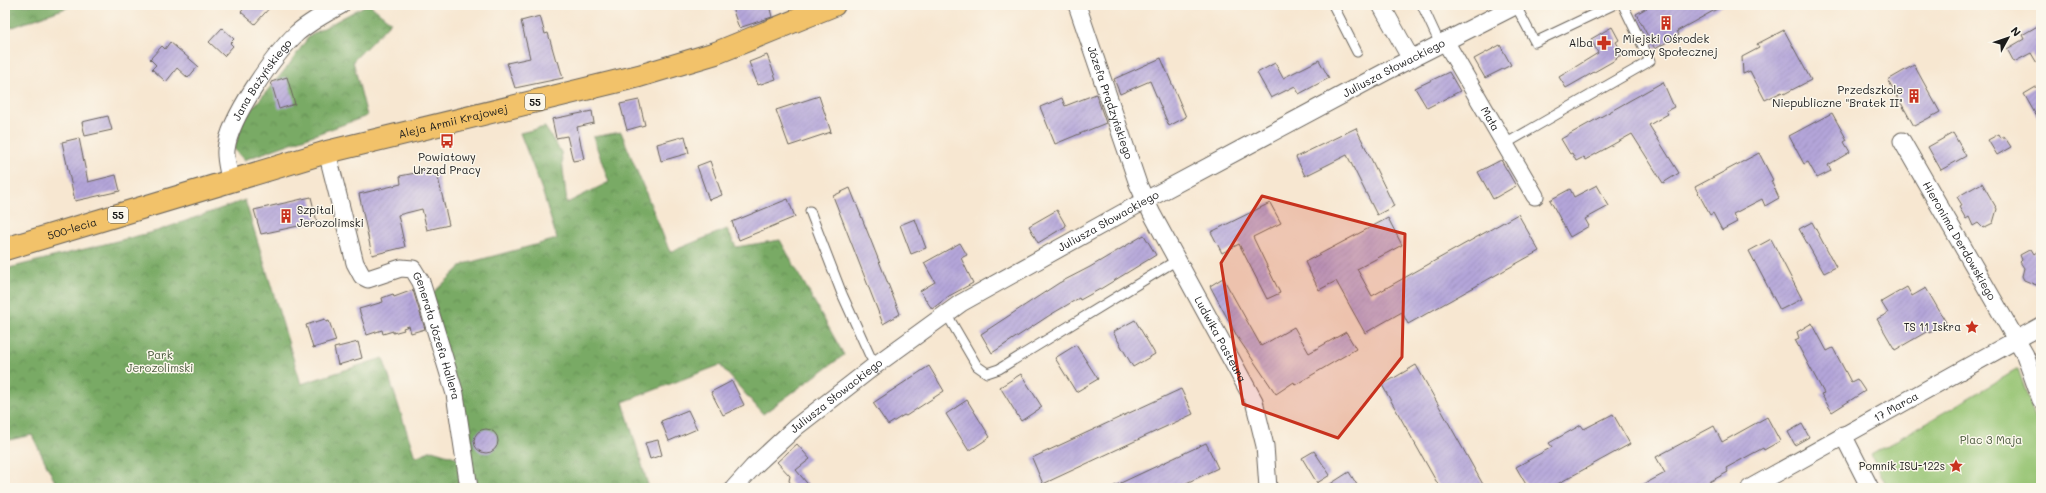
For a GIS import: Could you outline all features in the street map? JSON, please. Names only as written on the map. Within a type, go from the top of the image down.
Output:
[{"type":"main road","name":"Aleja Armii Krajowej","points":[[230,181],[327,152],[639,76],[716,53],[834,5]]},
{"type":"main road","name":"500-lecia","points":[[5,249],[230,181]]},
{"type":"street","name":"Jana Bażyńskiego","points":[[230,181],[226,151],[229,137],[235,122],[259,81],[298,32],[341,5]]},
{"type":"street","name":"Józefa Prądzyńskiego","points":[[1077,5],[1138,184],[1146,200]]},
{"type":"street","points":[[1381,5],[1411,59]]},
{"type":"street","name":"Juliusza Słowackiego","points":[[734,488],[753,467],[796,427],[876,364],[961,303],[1146,200],[1443,42],[1516,5]]},
{"type":"street","name":"Mała","points":[[1443,42],[1535,196]]},
{"type":"street","name":"Hieronima Derdowskiego","points":[[1902,141],[2025,355],[2041,400]]},
{"type":"street","name":"Generała Józefa Hallera","points":[[327,152],[355,263],[362,276],[368,279],[401,268],[413,269],[421,282],[455,394],[469,488]]},
{"type":"street","name":"Ludwika Pasteura","points":[[1146,200],[1254,401],[1265,446],[1268,488]]},
{"type":"street","name":"17 Marca","points":[[1750,488],[2041,326]]},
{"type":"street","points":[[1843,435],[1870,488]]},
{"type":"lane","points":[[1333,5],[1357,52]]},
{"type":"lane","points":[[1422,5],[1443,42]]},
{"type":"lane","points":[[1516,5],[1535,42],[1612,5]]},
{"type":"lane","points":[[1505,144],[1650,61],[1623,5]]},
{"type":"lane","points":[[810,211],[842,294],[870,356],[876,364]]},
{"type":"lane","points":[[946,313],[977,366],[987,373],[999,369],[1177,260]]},
{"type":"highlighted area","points":[[1262,196],[1405,234],[1402,357],[1338,438],[1243,404],[1221,263]]},
{"type":"green space","points":[[5,5],[74,5],[5,30]]},
{"type":"green space","points":[[366,5],[370,5],[391,22],[353,61],[367,116],[244,160],[234,149],[244,118],[289,65],[309,36]]},
{"type":"green space","name":"Park Jerozolimski","points":[[545,127],[561,152],[567,203],[609,182],[593,137],[621,132],[670,252],[727,229],[736,247],[780,240],[844,355],[763,414],[720,365],[623,402],[649,488],[58,488],[32,435],[5,441],[5,269],[157,231],[245,200],[301,384],[383,358],[415,457],[432,450],[472,462],[432,294],[464,264],[557,239],[542,190],[520,133]]},
{"type":"green space","name":"Plac 3 Maja","points":[[2018,369],[2041,434],[2041,488],[1888,488],[1871,455]]},
{"type":"building","points":[[247,5],[272,5],[255,24],[241,12]]},
{"type":"building","points":[[731,5],[769,5],[772,17],[739,28]]},
{"type":"building","name":"Miejski Ośrodek Pomocy Społecznej","points":[[1652,5],[1724,5],[1677,31],[1679,35],[1655,49],[1636,14]]},
{"type":"building","points":[[540,16],[545,34],[548,33],[556,61],[558,61],[563,78],[515,88],[507,63],[530,58],[521,21]]},
{"type":"building","points":[[2041,24],[2041,70],[2031,53],[2014,62],[2007,49],[2024,39],[2022,35]]},
{"type":"building","points":[[1612,27],[1619,40],[1616,42],[1623,54],[1616,58],[1617,59],[1566,88],[1559,77],[1598,53],[1591,39]]},
{"type":"building","points":[[222,28],[234,39],[230,43],[233,46],[224,56],[209,42]]},
{"type":"building","points":[[1784,30],[1811,80],[1784,94],[1782,92],[1765,100],[1750,71],[1743,74],[1742,57],[1759,48],[1757,44]]},
{"type":"building","points":[[170,42],[198,66],[188,78],[177,68],[166,82],[152,69],[156,65],[150,59],[162,46],[165,49]]},
{"type":"building","points":[[1500,45],[1511,65],[1485,78],[1474,59]]},
{"type":"building","points":[[767,55],[776,79],[758,85],[749,62]]},
{"type":"building","points":[[1161,58],[1186,117],[1169,126],[1150,81],[1120,94],[1114,79]]},
{"type":"building","points":[[1319,60],[1329,78],[1299,94],[1295,86],[1271,98],[1257,73],[1275,63],[1283,78]]},
{"type":"building","name":"Przedszkole Niepubliczne \"Bratek II\"","points":[[1914,65],[1940,112],[1914,126],[1888,80]]},
{"type":"building","points":[[1449,72],[1460,91],[1427,108],[1415,88]]},
{"type":"building","points":[[287,77],[295,104],[279,109],[271,82]]},
{"type":"building","points":[[1663,82],[1674,107],[1666,111],[1668,114],[1649,125],[1679,173],[1663,183],[1632,134],[1585,160],[1584,157],[1576,161],[1572,153],[1570,154],[1561,139]]},
{"type":"building","points":[[2041,84],[2041,124],[2024,94]]},
{"type":"building","points":[[1096,94],[1106,123],[1055,144],[1040,107],[1062,98],[1065,106]]},
{"type":"building","points":[[819,96],[831,132],[789,146],[776,110]]},
{"type":"building","points":[[639,100],[645,125],[627,130],[620,104]]},
{"type":"building","points":[[592,111],[594,123],[577,127],[584,159],[573,161],[567,136],[556,138],[552,119]]},
{"type":"building","points":[[1832,113],[1847,140],[1844,142],[1850,152],[1828,165],[1831,171],[1817,178],[1808,162],[1804,164],[1789,136]]},
{"type":"building","points":[[108,116],[112,130],[85,136],[82,122]]},
{"type":"building","points":[[1356,128],[1394,206],[1377,215],[1347,155],[1305,176],[1296,157]]},
{"type":"building","points":[[1953,133],[1966,156],[1941,170],[1928,147]]},
{"type":"building","points":[[1999,134],[2001,138],[2004,136],[2011,147],[1997,155],[1988,140]]},
{"type":"building","points":[[685,136],[689,153],[661,161],[657,144]]},
{"type":"building","points":[[79,138],[88,182],[116,175],[120,191],[75,201],[62,142]]},
{"type":"building","points":[[1759,153],[1773,180],[1771,181],[1779,198],[1765,206],[1762,199],[1733,214],[1737,222],[1722,230],[1713,213],[1710,215],[1695,187]]},
{"type":"building","points":[[1501,160],[1516,186],[1493,199],[1478,172]]},
{"type":"building","points":[[710,161],[722,195],[709,200],[697,166]]},
{"type":"building","points":[[436,169],[449,225],[427,230],[422,209],[398,215],[405,247],[372,255],[359,194],[401,184],[400,176]]},
{"type":"building","points":[[1982,183],[1997,209],[1993,223],[1983,228],[1978,223],[1973,226],[1969,217],[1966,219],[1959,207],[1962,205],[1957,197]]},
{"type":"building","points":[[1597,185],[1609,206],[1585,219],[1589,226],[1570,237],[1550,200],[1570,189],[1574,197]]},
{"type":"building","points":[[850,188],[900,314],[883,324],[833,196]]},
{"type":"building","name":"Szpital Jerozolimski","points":[[311,197],[317,222],[261,234],[254,210]]},
{"type":"building","points":[[788,199],[795,217],[739,240],[732,222]]},
{"type":"building","points":[[1270,203],[1281,223],[1253,237],[1280,293],[1267,299],[1239,244],[1222,253],[1211,232]]},
{"type":"building","points":[[1057,210],[1066,226],[1038,243],[1029,226]]},
{"type":"building","points":[[1518,214],[1539,251],[1408,324],[1402,312],[1365,333],[1336,281],[1319,290],[1305,262],[1388,218],[1402,245],[1357,269],[1372,296]]},
{"type":"building","points":[[915,219],[926,248],[911,254],[900,225]]},
{"type":"building","points":[[1812,222],[1836,267],[1824,273],[1799,229]]},
{"type":"building","points":[[1144,235],[1156,255],[1102,288],[1080,300],[1079,298],[1050,315],[992,353],[981,334],[1059,283],[1090,267]]},
{"type":"building","points":[[1771,239],[1802,299],[1780,310],[1749,251]]},
{"type":"building","points":[[960,243],[967,255],[961,258],[973,283],[949,296],[932,309],[920,291],[935,282],[924,263]]},
{"type":"building","points":[[2031,249],[2034,254],[2041,249],[2041,287],[2024,280],[2022,276],[2024,268],[2020,262],[2022,260],[2020,255]]},
{"type":"building","points":[[1223,278],[1261,346],[1294,327],[1309,353],[1346,332],[1356,349],[1295,385],[1294,382],[1276,394],[1238,338],[1210,286]]},
{"type":"building","points":[[1907,287],[1912,296],[1926,288],[1947,324],[1929,333],[1928,331],[1895,350],[1877,319],[1888,313],[1881,302]]},
{"type":"building","points":[[413,290],[425,329],[411,333],[409,326],[403,328],[404,330],[393,333],[393,331],[383,334],[382,330],[367,335],[359,309],[383,302],[382,298],[393,294],[394,297]]},
{"type":"building","points":[[325,319],[326,322],[329,321],[336,341],[313,348],[306,325]]},
{"type":"building","points":[[1135,320],[1155,354],[1133,367],[1113,332]]},
{"type":"building","points":[[1812,323],[1827,351],[1833,348],[1851,382],[1857,379],[1865,391],[1832,412],[1821,394],[1824,393],[1795,340],[1799,338],[1797,332]]},
{"type":"building","points":[[358,342],[362,358],[338,365],[334,348]]},
{"type":"building","points":[[1076,345],[1098,379],[1076,392],[1055,358]]},
{"type":"building","points":[[1416,365],[1485,488],[1440,488],[1382,385]]},
{"type":"building","points":[[929,366],[944,391],[906,416],[904,415],[888,425],[873,403]]},
{"type":"building","points":[[1021,374],[1042,407],[1021,421],[1000,387]]},
{"type":"building","points":[[732,381],[744,405],[723,415],[711,392]]},
{"type":"building","points":[[1181,389],[1193,414],[1043,484],[1032,458]]},
{"type":"building","points":[[967,400],[990,437],[969,451],[946,414]]},
{"type":"building","points":[[688,410],[697,429],[669,441],[661,421]]},
{"type":"building","points":[[1613,414],[1630,444],[1550,488],[1528,488],[1516,467],[1552,447],[1549,443],[1581,425],[1584,429]]},
{"type":"building","points":[[1767,417],[1780,441],[1764,450],[1763,448],[1726,468],[1728,472],[1698,488],[1637,488],[1665,473],[1656,457],[1714,426],[1722,442]]},
{"type":"building","points":[[1802,424],[1809,437],[1795,445],[1788,432]]},
{"type":"building","points":[[486,429],[495,432],[498,441],[495,450],[486,453],[477,450],[474,441],[477,432]]},
{"type":"building","points":[[658,440],[662,455],[650,459],[645,443]]},
{"type":"building","points":[[1206,443],[1218,468],[1176,488],[1110,488]]},
{"type":"building","points":[[797,444],[810,459],[796,470],[811,488],[794,488],[789,481],[790,476],[777,462]]},
{"type":"building","points":[[1314,451],[1330,475],[1317,483],[1302,458]]},
{"type":"building","points":[[1349,472],[1359,488],[1324,488]]},
{"type":"place","name":"Miejski Ośrodek Pomocy Społecznej","points":[[1666,23]]},
{"type":"place","name":"Alba","points":[[1604,43]]},
{"type":"place","name":"Przedszkole Niepubliczne \"Bratek II\"","points":[[1914,96]]},
{"type":"place","name":"Powiatowy Urząd Pracy","points":[[447,141]]},
{"type":"place","name":"Szpital Jerozolimski","points":[[286,216]]},
{"type":"place","name":"TS 11 Iskra","points":[[1972,327]]},
{"type":"place","name":"Pomnik ISU-122s","points":[[1956,466]]}]
